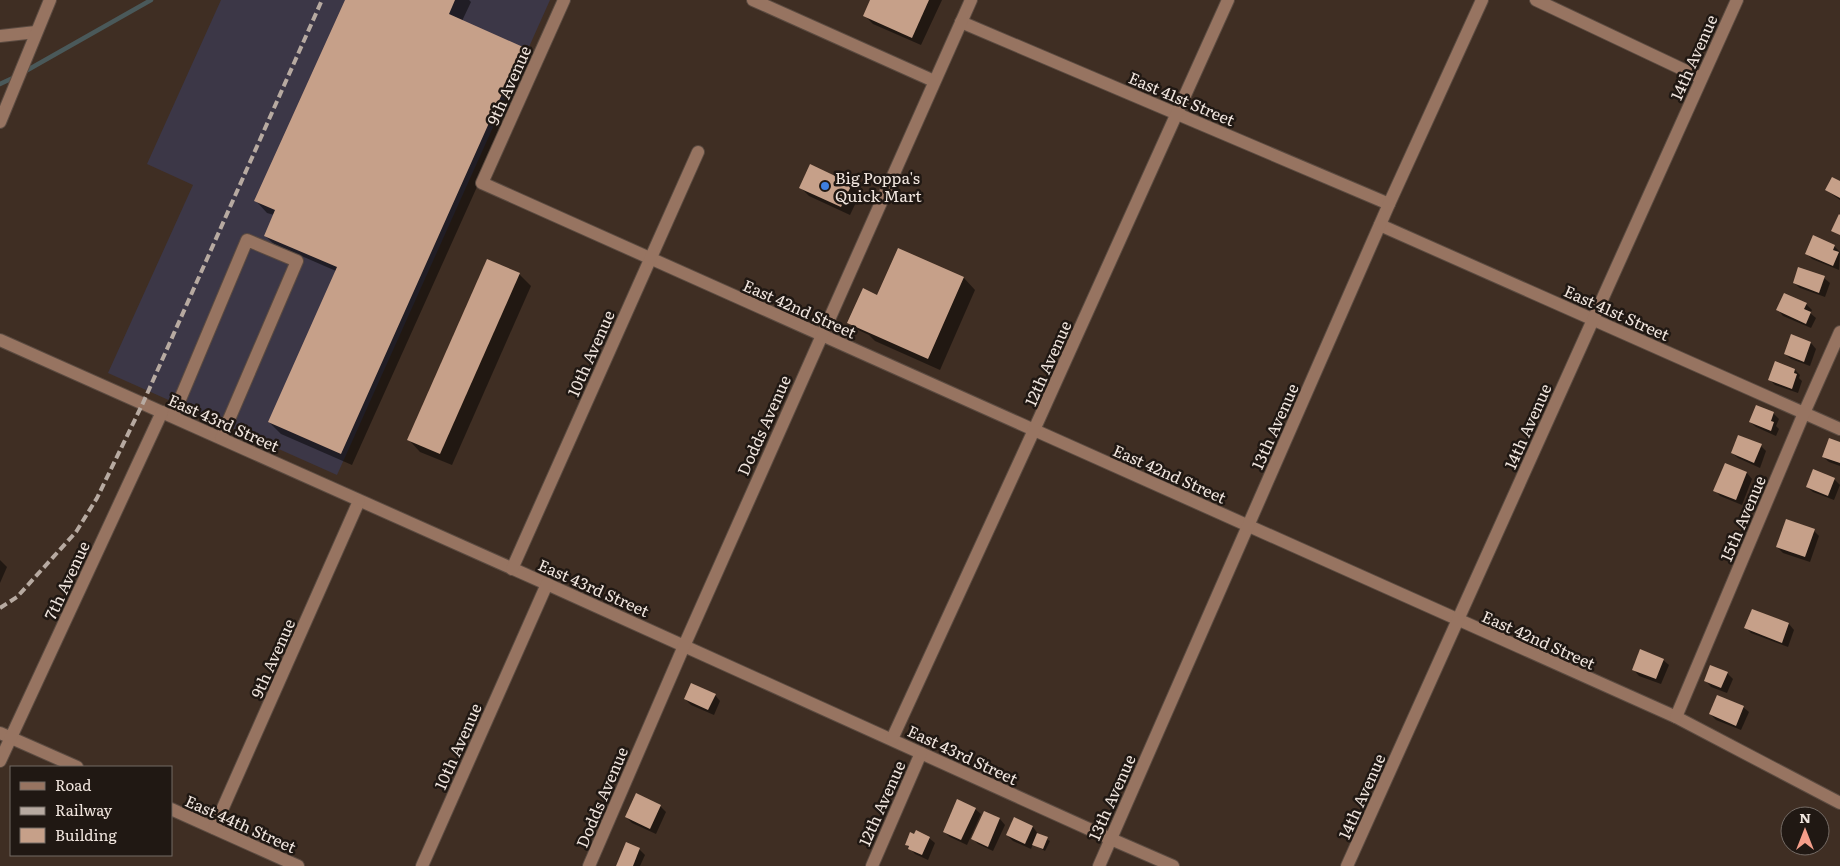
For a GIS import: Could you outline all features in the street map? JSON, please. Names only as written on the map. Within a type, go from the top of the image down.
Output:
[{"type":"street","points":[[0,122],[50,0]]},
{"type":"street","name":"9th Avenue","points":[[482,183],[564,0]]},
{"type":"street","points":[[753,0],[934,81]]},
{"type":"street","name":"Dodds Avenue","points":[[590,866],[684,646],[971,0]]},
{"type":"street","name":"12th Avenue","points":[[892,739],[1228,0]]},
{"type":"street","name":"13th Avenue","points":[[1099,866],[1389,204],[1482,0]]},
{"type":"street","points":[[1536,0],[1702,78]]},
{"type":"street","name":"14th Avenue","points":[[1347,866],[1737,0]]},
{"type":"street","name":"East 41st Street","points":[[961,22],[1389,204]]},
{"type":"street","points":[[0,36],[36,32]]},
{"type":"street","name":"10th Avenue","points":[[512,569],[698,152]]},
{"type":"street","name":"East 42nd Street","points":[[482,183],[1676,717],[1840,803]]},
{"type":"street","name":"East 41st Street","points":[[1380,225],[1840,429]]},
{"type":"street","name":"7th Avenue","points":[[0,762],[6,735],[167,414],[247,240],[296,262],[220,438]]},
{"type":"street","name":"15th Avenue","points":[[1676,717],[1804,412],[1840,332]]},
{"type":"street","name":"East 43rd Street","points":[[0,340],[1173,866]]},
{"type":"street","name":"9th Avenue","points":[[214,828],[359,500]]},
{"type":"street","name":"10th Avenue","points":[[422,866],[547,584]]},
{"type":"street","points":[[6,735],[75,766]]},
{"type":"street","name":"12th Avenue","points":[[872,866],[921,753]]},
{"type":"street","name":"East 44th Street","points":[[172,809],[298,866]]},
{"type":"shaded area","points":[[221,0],[550,0],[337,475],[108,373],[193,185],[147,164]]},
{"type":"building","points":[[345,0],[455,0],[449,14],[523,47],[341,454],[268,422],[337,267],[264,236],[275,210],[254,201]]},
{"type":"building","points":[[870,0],[929,0],[912,38],[863,16]]},
{"type":"building","name":"Big Poppa's Quick Mart","points":[[810,164],[852,184],[841,207],[799,188]]},
{"type":"building","points":[[1832,177],[1840,181],[1840,198],[1825,190]]},
{"type":"building","points":[[1840,215],[1840,235],[1831,231]]},
{"type":"building","points":[[1813,235],[1835,245],[1833,250],[1839,252],[1833,266],[1805,254]]},
{"type":"building","points":[[898,248],[964,277],[928,359],[847,323],[863,288],[877,295]]},
{"type":"building","points":[[487,259],[520,273],[440,454],[407,440]]},
{"type":"building","points":[[1798,267],[1825,276],[1819,293],[1793,283]]},
{"type":"building","points":[[1784,293],[1807,303],[1804,309],[1811,312],[1806,324],[1776,310]]},
{"type":"building","points":[[1791,334],[1811,342],[1804,362],[1784,354]]},
{"type":"building","points":[[1775,361],[1795,369],[1794,373],[1797,374],[1792,389],[1768,380]]},
{"type":"building","points":[[1756,405],[1774,412],[1771,421],[1774,422],[1771,431],[1749,422]]},
{"type":"building","points":[[1738,435],[1762,444],[1754,463],[1731,453]]},
{"type":"building","points":[[1829,438],[1840,442],[1840,463],[1822,457]]},
{"type":"building","points":[[1725,463],[1747,472],[1736,500],[1713,491]]},
{"type":"building","points":[[1813,469],[1835,478],[1828,496],[1806,487]]},
{"type":"building","points":[[1786,519],[1815,529],[1805,557],[1776,547]]},
{"type":"building","points":[[1752,609],[1789,623],[1782,643],[1744,628]]},
{"type":"building","points":[[1640,649],[1664,659],[1656,679],[1632,670]]},
{"type":"building","points":[[1710,665],[1728,672],[1721,688],[1704,681]]},
{"type":"building","points":[[691,683],[716,694],[708,710],[684,699]]},
{"type":"building","points":[[1717,695],[1744,706],[1736,726],[1709,714]]},
{"type":"building","points":[[636,793],[661,805],[650,829],[625,817]]},
{"type":"building","points":[[957,799],[976,808],[961,840],[943,832]]},
{"type":"building","points":[[984,811],[1000,818],[988,847],[971,839]]},
{"type":"building","points":[[1014,817],[1033,826],[1025,844],[1006,835]]},
{"type":"building","points":[[916,830],[930,837],[922,855],[908,849],[909,846],[905,845],[910,832],[914,834]]},
{"type":"building","points":[[1037,833],[1048,837],[1043,849],[1032,845]]},
{"type":"building","points":[[626,842],[640,848],[633,866],[616,866]]},
{"type":"waterway","points":[[24,72],[151,0]]},
{"type":"waterway","points":[[0,84],[15,77]]},
{"type":"railway","points":[[0,608],[17,597],[76,532],[97,498],[143,403],[322,0]]},
{"type":"place","name":"Big Poppa's Quick Mart","points":[[825,186]]}]
